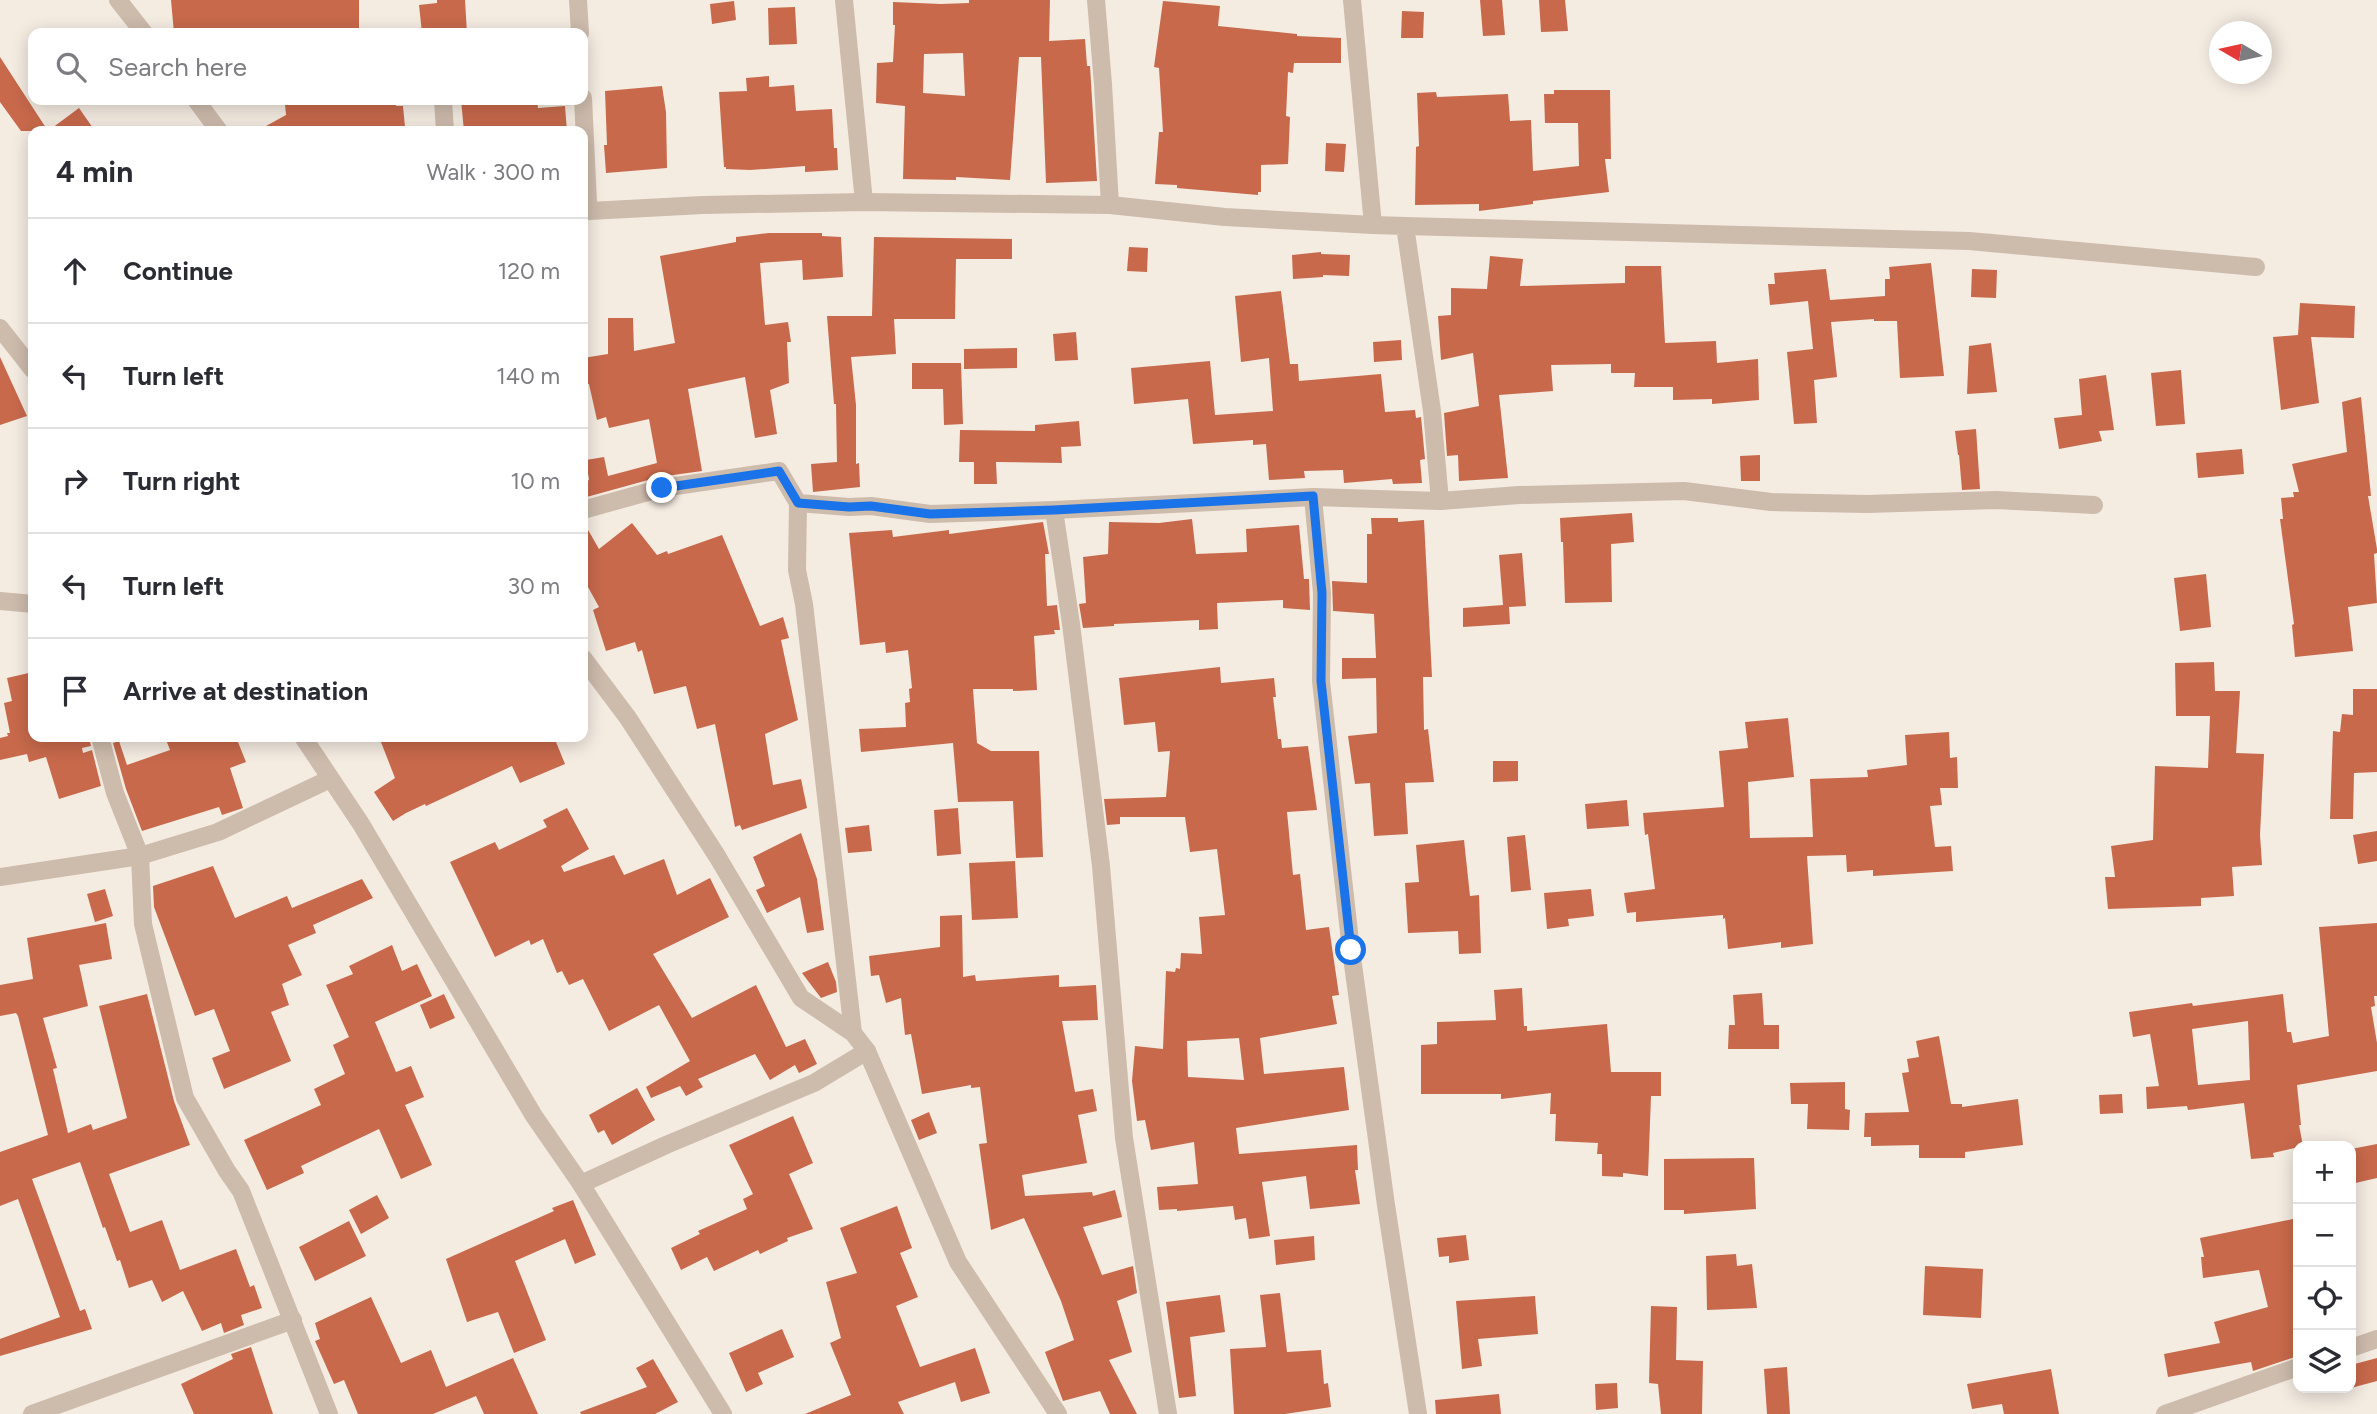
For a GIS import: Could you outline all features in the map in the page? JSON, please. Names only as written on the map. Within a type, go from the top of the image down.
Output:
[{"type":"street","points":[[118,0],[140,28]]},
{"type":"street","points":[[578,0],[580,28]]},
{"type":"street","points":[[844,0],[864,202]]},
{"type":"street","points":[[1096,0],[1110,205]]},
{"type":"street","points":[[1352,0],[1373,225]]},
{"type":"street","points":[[200,105],[215,126]]},
{"type":"street","points":[[443,105],[445,126]]},
{"type":"street","points":[[583,105],[584,126]]},
{"type":"street","points":[[588,209],[864,202],[1110,205],[1225,217],[1373,225],[1969,242],[2256,267]]},
{"type":"street","points":[[1405,226],[1432,411],[1440,501]]},
{"type":"street","points":[[0,328],[28,364]]},
{"type":"street","points":[[588,509],[662,488],[779,471],[798,503],[797,570],[804,604],[853,1033]]},
{"type":"street","points":[[798,503],[871,506],[930,514],[1313,496],[1440,501],[1519,495],[1684,491],[1771,502],[1867,504],[1996,500],[2094,505]]},
{"type":"street","points":[[1313,496],[1322,593],[1321,681],[1349,936],[1418,1414]]},
{"type":"street","points":[[1054,510],[1101,866],[1124,1139],[1168,1414]]},
{"type":"street","points":[[0,601],[28,604]]},
{"type":"street","points":[[588,665],[628,718],[718,856],[801,998],[853,1033],[867,1051],[958,1262],[1059,1414]]},
{"type":"street","points":[[101,742],[115,793],[140,856],[143,924],[186,1098],[227,1171],[242,1191],[329,1414]]},
{"type":"street","points":[[306,742],[361,824],[534,1116],[582,1184],[723,1414]]},
{"type":"street","points":[[0,877],[140,856],[218,832],[330,779]]},
{"type":"street","points":[[582,1184],[814,1083],[867,1051]]},
{"type":"street","points":[[32,1414],[63,1409],[293,1320]]},
{"type":"street","points":[[2356,1346],[2377,1339]]},
{"type":"street","points":[[2165,1414],[2293,1369]]},
{"type":"building","points":[[171,0],[359,0],[359,28],[174,28]]},
{"type":"building","points":[[437,0],[465,0],[467,28],[421,28],[419,5],[437,3]]},
{"type":"building","points":[[969,0],[1050,0],[1049,41],[1085,39],[1087,66],[1090,66],[1097,181],[1046,183],[1041,57],[1019,57],[1010,180],[956,177],[956,180],[903,179],[905,106],[876,103],[877,63],[893,62],[893,2],[969,3]],"holes":[[[963,53],[965,96],[923,93],[924,54]]]},
{"type":"building","points":[[1480,0],[1502,0],[1505,35],[1483,36]]},
{"type":"building","points":[[1539,0],[1565,0],[1568,31],[1541,32]]},
{"type":"building","points":[[734,1],[736,20],[712,24],[710,4]]},
{"type":"building","points":[[1163,1],[1220,6],[1218,26],[1297,36],[1341,38],[1341,63],[1294,63],[1293,73],[1288,72],[1288,164],[1261,165],[1261,192],[1258,192],[1258,195],[1155,184],[1159,132],[1163,132],[1159,68],[1154,67]]},
{"type":"building","points":[[795,7],[797,44],[769,45],[768,8]]},
{"type":"building","points":[[1402,11],[1424,12],[1423,38],[1401,38]]},
{"type":"building","points":[[0,57],[28,100],[28,105],[31,105],[45,126],[28,126],[28,131],[21,131],[0,102]]},
{"type":"building","points":[[769,76],[769,87],[794,85],[796,111],[832,109],[838,170],[805,172],[805,166],[750,170],[724,167],[719,92],[747,91],[746,78]]},
{"type":"building","points":[[662,86],[666,112],[667,168],[606,173],[605,91]]},
{"type":"building","points":[[1554,90],[1610,90],[1611,159],[1605,159],[1609,192],[1479,211],[1479,204],[1415,205],[1416,147],[1419,146],[1417,93],[1436,92],[1437,97],[1508,94],[1510,121],[1531,120],[1533,171],[1579,166],[1578,123],[1545,123],[1544,94],[1554,94]]},
{"type":"building","points":[[285,105],[396,105],[403,106],[405,126],[266,126],[286,115]]},
{"type":"building","points":[[461,105],[538,105],[538,108],[565,106],[567,126],[464,126]]},
{"type":"building","points":[[79,108],[92,126],[55,126]]},
{"type":"building","points":[[1326,143],[1346,144],[1344,172],[1325,171]]},
{"type":"building","points":[[769,233],[822,233],[822,236],[841,237],[843,277],[803,280],[802,260],[760,263],[765,325],[788,322],[791,342],[787,342],[789,383],[770,390],[777,434],[755,438],[745,377],[688,389],[702,471],[659,477],[588,497],[588,460],[604,457],[608,476],[657,463],[649,419],[609,428],[606,417],[597,420],[588,384],[588,357],[608,354],[608,318],[633,318],[634,351],[675,343],[660,256],[736,242],[736,237]]},
{"type":"building","points":[[874,237],[1012,239],[1012,259],[956,259],[955,319],[894,319],[896,354],[851,357],[856,405],[856,464],[859,463],[860,487],[813,492],[811,464],[837,462],[836,404],[827,316],[872,316]]},
{"type":"building","points":[[1129,247],[1148,248],[1147,272],[1127,271]]},
{"type":"building","points":[[1321,252],[1350,255],[1349,276],[1323,275],[1293,279],[1292,255]]},
{"type":"building","points":[[1490,256],[1523,259],[1520,286],[1625,283],[1625,266],[1661,266],[1665,343],[1716,341],[1717,363],[1758,359],[1759,400],[1712,404],[1712,399],[1673,400],[1673,387],[1634,387],[1635,373],[1611,373],[1611,364],[1551,365],[1553,391],[1499,395],[1508,478],[1459,481],[1458,455],[1447,456],[1444,413],[1479,406],[1473,353],[1441,360],[1438,316],[1451,315],[1451,288],[1487,289]]},
{"type":"building","points":[[1931,263],[1944,376],[1900,378],[1897,321],[1874,319],[1831,322],[1837,377],[1814,380],[1817,423],[1794,424],[1787,352],[1813,349],[1808,301],[1770,305],[1768,284],[1775,284],[1774,273],[1826,269],[1830,300],[1885,296],[1885,279],[1890,279],[1889,267]]},
{"type":"building","points":[[1972,269],[1997,270],[1996,298],[1971,297]]},
{"type":"building","points":[[1281,291],[1290,364],[1298,364],[1299,381],[1381,374],[1385,412],[1415,410],[1416,418],[1421,417],[1425,459],[1420,460],[1422,483],[1393,484],[1392,479],[1344,483],[1343,470],[1304,471],[1305,478],[1269,480],[1266,444],[1253,445],[1253,440],[1193,444],[1188,399],[1134,404],[1131,368],[1210,361],[1215,415],[1273,411],[1269,358],[1241,362],[1235,296]]},
{"type":"building","points":[[2300,303],[2355,306],[2354,338],[2311,337],[2319,403],[2281,410],[2273,337],[2298,335]]},
{"type":"building","points":[[1076,332],[1078,360],[1055,361],[1053,334]]},
{"type":"building","points":[[1401,340],[1402,360],[1374,362],[1373,342]]},
{"type":"building","points":[[1991,343],[1997,392],[1967,394],[1969,346]]},
{"type":"building","points":[[1017,348],[1017,368],[964,369],[964,349]]},
{"type":"building","points":[[0,357],[27,416],[0,425]]},
{"type":"building","points":[[912,363],[961,363],[963,424],[944,425],[943,389],[912,389]]},
{"type":"building","points":[[2181,370],[2185,424],[2156,426],[2151,373]]},
{"type":"building","points":[[2106,375],[2114,430],[2099,431],[2102,441],[2059,449],[2054,418],[2082,415],[2079,379]]},
{"type":"building","points":[[2361,397],[2371,496],[2368,496],[2377,549],[2374,554],[2377,603],[2348,607],[2353,651],[2295,657],[2294,624],[2280,519],[2283,519],[2281,498],[2294,497],[2293,492],[2299,492],[2292,464],[2347,452],[2342,402]]},
{"type":"building","points":[[1079,421],[1081,446],[1061,447],[1062,463],[996,462],[997,484],[974,484],[974,462],[959,462],[960,430],[1035,431],[1035,425]]},
{"type":"building","points":[[1976,429],[1980,489],[1962,490],[1955,431]]},
{"type":"building","points":[[2242,449],[2244,474],[2198,478],[2196,453]]},
{"type":"building","points":[[1760,455],[1760,481],[1741,481],[1740,456]]},
{"type":"building","points":[[1632,513],[1634,542],[1611,544],[1612,602],[1565,603],[1560,518]]},
{"type":"building","points":[[1371,518],[1398,518],[1398,522],[1424,520],[1432,677],[1423,677],[1424,730],[1428,729],[1434,782],[1405,783],[1408,834],[1374,836],[1370,783],[1355,784],[1348,736],[1377,733],[1376,678],[1342,679],[1342,658],[1376,658],[1374,614],[1333,611],[1332,581],[1367,583],[1367,534],[1372,534]]},
{"type":"building","points":[[1192,519],[1196,554],[1247,552],[1246,529],[1299,525],[1304,579],[1309,579],[1310,610],[1283,608],[1283,600],[1217,603],[1218,629],[1199,630],[1199,620],[1083,628],[1079,604],[1086,603],[1083,557],[1108,554],[1109,522],[1159,523]]},
{"type":"building","points":[[1043,522],[1049,554],[1045,554],[1047,606],[1057,605],[1060,630],[1054,630],[1055,634],[1034,636],[1037,690],[973,689],[977,743],[991,751],[1039,751],[1043,857],[1016,858],[1013,801],[958,802],[953,743],[861,752],[859,729],[906,727],[905,703],[910,702],[909,689],[912,688],[908,650],[886,653],[885,642],[860,645],[849,533],[892,530],[893,537],[949,530],[949,534]]},
{"type":"building","points":[[632,523],[657,555],[667,551],[668,554],[722,535],[760,626],[783,617],[789,638],[781,640],[798,720],[765,734],[773,785],[801,779],[807,808],[742,830],[740,825],[735,827],[715,724],[697,729],[686,686],[654,694],[642,650],[638,652],[635,642],[606,651],[593,610],[599,607],[588,587],[588,530],[599,549]]},
{"type":"building","points":[[1522,553],[1526,606],[1509,607],[1510,624],[1463,627],[1463,608],[1503,605],[1499,555]]},
{"type":"building","points":[[2206,574],[2211,627],[2180,631],[2174,578]]},
{"type":"building","points":[[2214,662],[2215,691],[2240,691],[2236,753],[2264,754],[2260,835],[2262,865],[2232,867],[2234,896],[2201,898],[2201,906],[2108,909],[2105,877],[2115,877],[2111,846],[2153,840],[2155,766],[2208,768],[2210,716],[2176,716],[2175,663]]},
{"type":"building","points":[[1220,667],[1221,683],[1274,678],[1276,697],[1273,697],[1278,739],[1281,739],[1282,748],[1308,746],[1317,810],[1287,812],[1293,875],[1300,874],[1306,930],[1329,927],[1339,995],[1332,996],[1337,1024],[1260,1038],[1264,1074],[1344,1067],[1349,1110],[1236,1128],[1239,1154],[1357,1145],[1358,1170],[1355,1170],[1360,1204],[1310,1209],[1306,1176],[1262,1182],[1270,1236],[1249,1239],[1246,1218],[1235,1220],[1233,1206],[1159,1210],[1157,1187],[1198,1184],[1194,1142],[1151,1150],[1145,1120],[1137,1121],[1132,1081],[1135,1046],[1163,1049],[1166,971],[1175,972],[1176,968],[1180,969],[1181,953],[1202,954],[1199,917],[1225,915],[1217,849],[1190,852],[1185,817],[1120,817],[1120,824],[1107,825],[1104,799],[1166,797],[1170,751],[1158,752],[1155,722],[1124,725],[1119,678]],"holes":[[[1239,1038],[1244,1080],[1188,1077],[1187,1041]]]},
{"type":"building","points":[[28,673],[28,742],[90,742],[91,746],[82,748],[83,753],[92,750],[101,786],[59,799],[46,757],[29,762],[27,754],[0,760],[0,738],[10,733],[4,703],[12,701],[7,678]]},
{"type":"building","points":[[2353,689],[2377,689],[2377,772],[2354,773],[2353,819],[2330,819],[2333,731],[2340,732],[2342,714],[2353,715]]},
{"type":"building","points":[[1788,718],[1794,777],[1748,782],[1750,838],[1813,837],[1810,779],[1868,777],[1867,770],[1907,765],[1905,735],[1949,732],[1950,758],[1957,757],[1958,788],[1940,788],[1942,805],[1930,806],[1935,847],[1951,846],[1953,871],[1873,876],[1873,870],[1847,872],[1846,855],[1807,856],[1813,944],[1781,948],[1781,942],[1728,949],[1723,915],[1636,922],[1636,912],[1627,913],[1624,893],[1655,889],[1643,813],[1724,807],[1719,751],[1748,748],[1745,722]]},
{"type":"building","points":[[119,742],[127,765],[170,750],[167,742],[238,742],[246,762],[230,768],[243,808],[222,815],[219,807],[142,831],[113,743]]},
{"type":"building","points":[[381,742],[556,742],[565,764],[520,783],[512,766],[393,821],[374,792],[395,778]]},
{"type":"building","points":[[1493,761],[1518,761],[1518,781],[1493,782]]},
{"type":"building","points":[[1627,800],[1629,826],[1587,829],[1585,804]]},
{"type":"building","points":[[567,808],[589,849],[561,866],[564,872],[614,855],[624,875],[664,859],[677,895],[710,878],[729,917],[653,954],[692,1018],[756,985],[786,1047],[805,1039],[817,1064],[799,1073],[795,1065],[770,1080],[755,1054],[698,1079],[703,1087],[686,1096],[680,1086],[651,1098],[646,1087],[690,1061],[659,1005],[609,1031],[583,979],[569,985],[562,971],[557,973],[543,939],[531,945],[529,940],[495,957],[450,862],[495,842],[499,850],[547,827],[543,820]]},
{"type":"building","points":[[958,808],[961,854],[937,856],[934,810]]},
{"type":"building","points":[[869,825],[872,851],[848,853],[845,828]]},
{"type":"building","points":[[2377,831],[2377,861],[2358,864],[2353,835]]},
{"type":"building","points":[[801,833],[817,879],[824,930],[807,933],[800,897],[767,913],[756,890],[765,886],[753,857]]},
{"type":"building","points":[[1525,835],[1531,890],[1511,892],[1507,837]]},
{"type":"building","points":[[1464,840],[1470,896],[1479,895],[1481,953],[1459,954],[1458,931],[1408,933],[1405,883],[1419,882],[1416,845]]},
{"type":"building","points":[[1015,861],[1018,918],[972,920],[969,863]]},
{"type":"building","points":[[213,866],[235,918],[287,896],[292,908],[362,879],[373,898],[313,925],[316,933],[288,945],[302,975],[282,984],[289,1005],[271,1012],[291,1061],[224,1089],[212,1058],[230,1051],[214,1009],[195,1016],[154,907],[153,886]]},
{"type":"building","points":[[105,889],[113,916],[95,922],[87,894]]},
{"type":"building","points":[[1591,889],[1594,916],[1568,919],[1569,926],[1547,929],[1544,893]]},
{"type":"building","points":[[962,915],[963,977],[975,975],[976,981],[1059,975],[1059,987],[1096,985],[1098,1020],[1062,1021],[1075,1092],[1093,1089],[1097,1111],[1078,1115],[1087,1163],[1022,1175],[1025,1196],[1092,1192],[1093,1196],[1115,1190],[1122,1217],[1083,1227],[1102,1275],[1133,1266],[1137,1293],[1117,1301],[1132,1352],[1109,1360],[1137,1414],[1110,1414],[1100,1391],[1063,1401],[1045,1352],[1074,1340],[1061,1301],[1024,1218],[991,1230],[979,1144],[987,1143],[980,1087],[971,1088],[971,1085],[922,1094],[911,1034],[905,1035],[901,998],[886,1003],[879,975],[871,976],[869,956],[940,947],[940,916]]},
{"type":"building","points":[[106,923],[112,959],[79,965],[88,1006],[43,1018],[57,1068],[53,1069],[68,1133],[91,1124],[93,1130],[127,1118],[99,1006],[147,994],[174,1101],[190,1145],[109,1174],[130,1232],[162,1220],[180,1270],[236,1249],[250,1287],[254,1285],[262,1308],[241,1315],[244,1325],[224,1333],[221,1323],[202,1331],[183,1291],[162,1302],[152,1280],[129,1288],[120,1260],[117,1261],[105,1227],[103,1228],[80,1162],[32,1179],[80,1311],[85,1309],[92,1329],[0,1356],[0,1339],[60,1317],[18,1199],[0,1206],[0,1152],[48,1135],[18,1016],[16,1013],[0,1016],[0,985],[33,979],[27,938]]},
{"type":"building","points":[[2377,923],[2377,996],[2374,996],[2375,1006],[2371,1007],[2377,1043],[2377,1071],[2297,1085],[2302,1141],[2293,1141],[2293,1148],[2273,1153],[2274,1157],[2251,1159],[2244,1103],[2188,1110],[2187,1106],[2147,1109],[2146,1087],[2159,1086],[2150,1034],[2133,1037],[2129,1012],[2283,994],[2287,1032],[2291,1032],[2293,1043],[2329,1036],[2319,927]],"holes":[[[2248,1021],[2250,1080],[2198,1085],[2192,1029]]]},
{"type":"building","points":[[392,945],[402,971],[417,964],[432,996],[375,1022],[396,1072],[411,1066],[424,1097],[405,1105],[432,1165],[401,1179],[379,1129],[301,1166],[304,1173],[267,1190],[244,1140],[321,1105],[314,1089],[345,1074],[333,1045],[349,1037],[326,985],[353,974],[349,966]]},
{"type":"building","points":[[828,962],[837,992],[821,998],[802,973]]},
{"type":"building","points":[[1522,988],[1524,1026],[1527,1026],[1527,1031],[1607,1024],[1611,1072],[1661,1072],[1661,1096],[1651,1096],[1648,1176],[1623,1173],[1623,1177],[1602,1176],[1602,1154],[1597,1154],[1598,1143],[1555,1141],[1556,1114],[1550,1114],[1551,1093],[1501,1099],[1501,1094],[1421,1094],[1421,1045],[1437,1044],[1437,1022],[1496,1020],[1494,990]]},
{"type":"building","points":[[1762,993],[1764,1025],[1779,1025],[1779,1049],[1728,1049],[1729,1025],[1735,1025],[1733,995]]},
{"type":"building","points":[[444,994],[455,1018],[430,1029],[420,1005]]},
{"type":"building","points":[[1939,1036],[1951,1104],[1962,1104],[1962,1107],[2018,1099],[2023,1145],[1965,1152],[1965,1158],[1919,1158],[1919,1145],[1871,1146],[1871,1137],[1864,1137],[1865,1113],[1909,1112],[1902,1073],[1909,1072],[1907,1059],[1919,1057],[1916,1041]]},
{"type":"building","points":[[1845,1082],[1845,1109],[1850,1110],[1849,1130],[1807,1129],[1808,1104],[1791,1104],[1790,1083]]},
{"type":"building","points":[[637,1088],[655,1120],[612,1145],[604,1130],[598,1133],[589,1115]]},
{"type":"building","points":[[2122,1094],[2123,1113],[2100,1114],[2099,1095]]},
{"type":"building","points":[[929,1112],[937,1133],[919,1140],[911,1120]]},
{"type":"building","points":[[793,1116],[813,1163],[789,1174],[813,1229],[787,1238],[788,1241],[760,1254],[758,1250],[714,1271],[707,1257],[681,1270],[671,1248],[700,1234],[698,1231],[747,1209],[743,1199],[753,1194],[729,1145]]},
{"type":"building","points":[[2377,1144],[2377,1178],[2356,1183],[2356,1148]]},
{"type":"building","points":[[1754,1158],[1756,1209],[1684,1214],[1684,1210],[1664,1210],[1664,1159]]},
{"type":"building","points":[[377,1195],[389,1218],[361,1234],[349,1210]]},
{"type":"building","points":[[573,1200],[596,1255],[575,1264],[565,1239],[515,1261],[546,1340],[514,1353],[498,1312],[467,1322],[446,1259]]},
{"type":"building","points":[[897,1206],[912,1248],[900,1253],[918,1297],[896,1306],[920,1367],[975,1348],[990,1393],[961,1402],[955,1382],[898,1402],[904,1414],[805,1414],[851,1395],[830,1343],[841,1338],[826,1282],[857,1273],[840,1228]]},
{"type":"building","points":[[2293,1219],[2293,1358],[2253,1371],[2251,1362],[2168,1377],[2164,1354],[2220,1343],[2214,1322],[2268,1307],[2259,1270],[2203,1278],[2201,1257],[2204,1257],[2200,1238]]},
{"type":"building","points":[[349,1221],[366,1256],[315,1281],[299,1247]]},
{"type":"building","points":[[1466,1235],[1469,1260],[1449,1263],[1449,1256],[1439,1257],[1437,1238]]},
{"type":"building","points":[[1314,1236],[1315,1260],[1276,1265],[1274,1240]]},
{"type":"building","points":[[1736,1254],[1737,1266],[1752,1264],[1757,1308],[1707,1310],[1706,1256]]},
{"type":"building","points":[[1925,1266],[1983,1269],[1981,1318],[1923,1315]]},
{"type":"building","points":[[1280,1293],[1287,1352],[1321,1350],[1324,1384],[1328,1383],[1331,1407],[1285,1414],[1234,1414],[1230,1349],[1266,1347],[1260,1295]]},
{"type":"building","points":[[1220,1295],[1225,1332],[1190,1337],[1196,1396],[1179,1398],[1166,1302]]},
{"type":"building","points":[[1535,1296],[1538,1334],[1478,1339],[1482,1366],[1462,1369],[1456,1301]]},
{"type":"building","points":[[371,1297],[401,1363],[431,1350],[446,1387],[513,1358],[538,1414],[484,1414],[476,1396],[433,1414],[358,1414],[344,1380],[334,1384],[315,1341],[320,1339],[315,1323]]},
{"type":"building","points":[[1651,1306],[1677,1307],[1676,1360],[1703,1361],[1702,1414],[1661,1414],[1658,1384],[1649,1383]]},
{"type":"building","points":[[782,1329],[794,1357],[758,1373],[763,1384],[746,1392],[729,1353]]},
{"type":"building","points":[[251,1347],[273,1414],[194,1414],[181,1384],[233,1359],[231,1354]]},
{"type":"building","points":[[2377,1358],[2377,1381],[2356,1387],[2356,1364]]},
{"type":"building","points":[[653,1359],[678,1402],[655,1414],[581,1414],[580,1412],[647,1387],[636,1368]]},
{"type":"building","points":[[1787,1367],[1790,1414],[1767,1414],[1764,1369]]},
{"type":"building","points":[[2051,1369],[2059,1414],[2004,1414],[2002,1404],[1972,1409],[1967,1384]]},
{"type":"building","points":[[1617,1383],[1618,1408],[1596,1410],[1595,1384]]},
{"type":"building","points":[[1499,1394],[1501,1414],[1436,1414],[1435,1400]]},
{"type":"route","points":[[662,488],[779,471],[798,503],[871,506],[930,514],[1313,496],[1322,593],[1321,681],[1351,950]]}]
